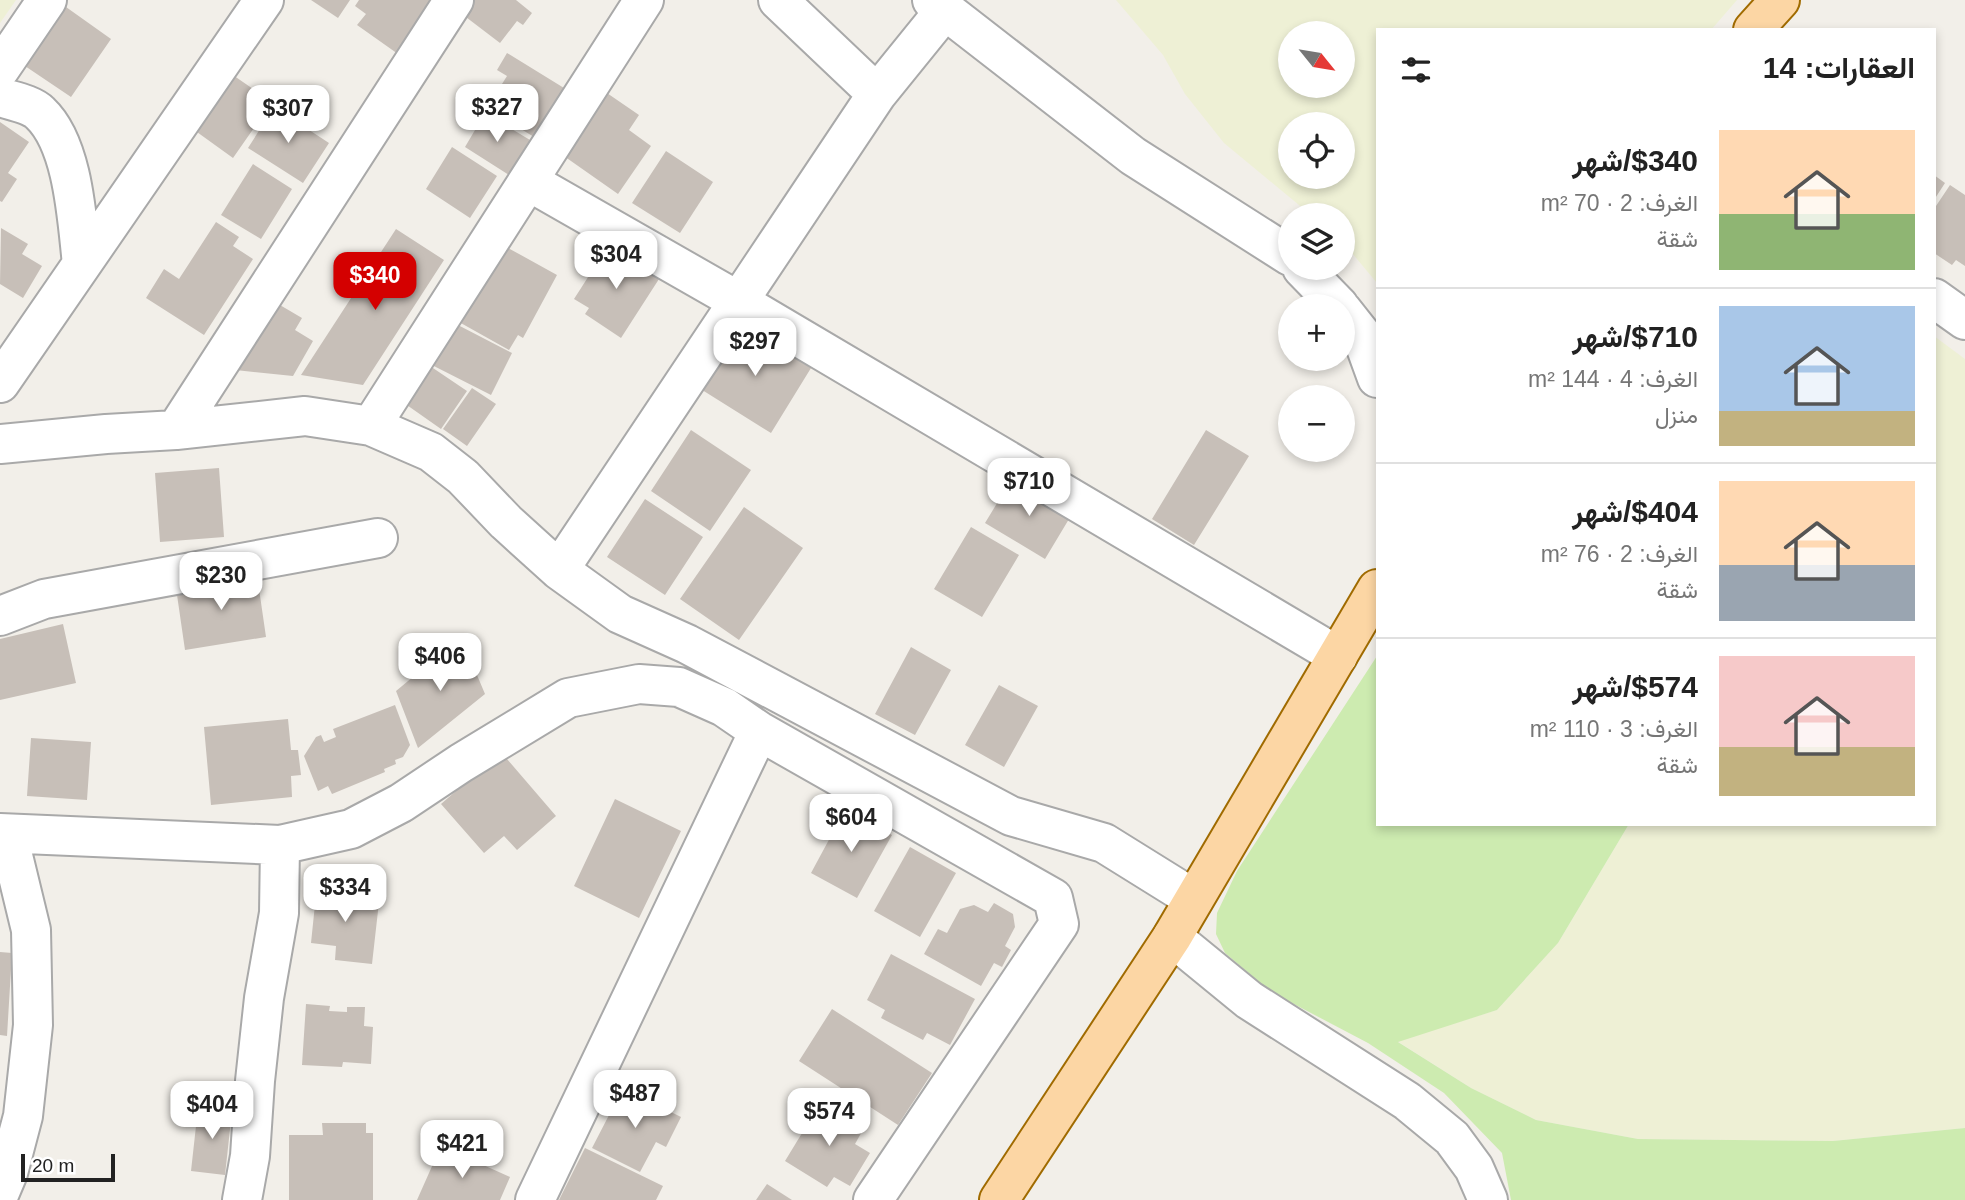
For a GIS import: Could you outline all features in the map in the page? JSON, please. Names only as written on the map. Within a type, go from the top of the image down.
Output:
[{"type":"main road","points":[[1755,28],[1780,0]]},
{"type":"main road","points":[[999,1200],[1172,937],[1376,591]]},
{"type":"street","points":[[0,69],[47,0]]},
{"type":"street","points":[[0,383],[264,0]]},
{"type":"street","points":[[176,430],[454,0]]},
{"type":"street","points":[[371,426],[644,0]]},
{"type":"street","points":[[778,0],[877,94]]},
{"type":"street","points":[[559,570],[938,5],[1133,156],[1278,248]]},
{"type":"street","points":[[0,97],[39,112],[55,133],[73,185],[82,264]]},
{"type":"street","points":[[528,181],[1338,656]]},
{"type":"street","points":[[1314,280],[1327,294]]},
{"type":"street","points":[[1936,299],[1965,320]]},
{"type":"street","points":[[1355,326],[1361,334],[1376,374]]},
{"type":"street","points":[[0,444],[176,430],[305,416],[371,426],[431,452],[463,477],[506,522],[559,570],[620,614],[687,644],[1011,816],[1104,843],[1194,899]]},
{"type":"street","points":[[0,616],[44,599],[378,538]]},
{"type":"street","points":[[0,1192],[8,1173],[23,1116],[33,1024],[31,930],[4,834],[280,845],[351,829],[401,803],[568,698],[639,684],[679,687],[724,707],[759,731],[1053,898],[1059,924],[873,1200]]},
{"type":"street","points":[[535,1200],[759,731]]},
{"type":"street","points":[[242,1200],[250,1156],[264,998],[279,914],[280,845]]},
{"type":"street","points":[[1172,937],[1249,1000],[1407,1101],[1452,1138],[1474,1168],[1488,1200]]},
{"type":"green space","points":[[0,0],[16,0],[0,23]]},
{"type":"green space","points":[[1116,0],[1737,0],[1713,28],[1376,28],[1376,282],[1355,257],[1355,203],[1296,203],[1280,189],[1355,189],[1355,112],[1278,112],[1278,188],[1224,143],[1185,94],[1163,55]]},
{"type":"green space","points":[[1936,337],[1965,359],[1965,1128],[1833,1141],[1638,1139],[1536,1120],[1471,1088],[1397,1041],[1497,1010],[1558,943],[1628,826],[1936,826]]},
{"type":"green space","points":[[1376,658],[1376,826],[1628,826],[1558,943],[1497,1010],[1398,1042],[1471,1088],[1536,1120],[1638,1139],[1833,1141],[1965,1128],[1965,1200],[1511,1200],[1502,1153],[1444,1093],[1368,1043],[1271,992],[1225,953],[1216,934],[1217,913],[1237,871]]},
{"type":"building","points":[[311,0],[350,0],[338,18]]},
{"type":"building","points":[[359,0],[436,0],[398,54],[357,25],[366,14],[355,6]]},
{"type":"building","points":[[462,0],[516,0],[532,13],[523,25],[517,21],[500,43],[458,11]]},
{"type":"building","points":[[66,7],[111,39],[71,97],[25,66]]},
{"type":"building","points":[[507,53],[564,88],[534,137],[487,108],[507,76],[497,70]]},
{"type":"building","points":[[227,71],[272,102],[233,158],[190,127]]},
{"type":"building","points":[[604,91],[639,115],[629,130],[651,146],[618,194],[561,154]]},
{"type":"building","points":[[274,107],[329,143],[303,183],[248,148]]},
{"type":"building","points":[[485,113],[530,140],[509,175],[465,147]]},
{"type":"building","points":[[0,122],[29,142],[8,173],[17,179],[2,202],[0,201]]},
{"type":"building","points":[[452,147],[497,176],[470,218],[426,189]]},
{"type":"building","points":[[666,151],[713,182],[680,233],[632,203]]},
{"type":"building","points":[[253,164],[292,189],[261,239],[221,215]]},
{"type":"building","points":[[1936,176],[1945,183],[1936,197]]},
{"type":"building","points":[[1950,185],[1965,195],[1965,266],[1956,260],[1952,265],[1936,254],[1936,206]]},
{"type":"building","points":[[216,222],[239,237],[233,246],[253,259],[204,335],[146,298],[164,269],[179,279]]},
{"type":"building","points":[[1,228],[28,244],[22,254],[42,266],[23,298],[0,284]]},
{"type":"building","points":[[396,229],[444,260],[363,385],[301,375]]},
{"type":"building","points":[[501,244],[557,275],[523,338],[518,335],[509,350],[459,322]]},
{"type":"building","points":[[608,246],[659,279],[621,338],[585,314],[589,308],[574,299]]},
{"type":"building","points":[[268,298],[302,318],[295,330],[313,341],[293,376],[226,369]]},
{"type":"building","points":[[740,323],[811,368],[771,433],[699,388]]},
{"type":"building","points":[[456,324],[512,353],[491,395],[424,361]]},
{"type":"building","points":[[430,366],[467,391],[441,429],[404,403]]},
{"type":"building","points":[[472,388],[496,404],[467,446],[443,429]]},
{"type":"building","points":[[691,430],[751,470],[710,531],[651,491]]},
{"type":"building","points":[[1206,430],[1249,456],[1194,545],[1152,519]]},
{"type":"building","points":[[219,468],[224,537],[160,542],[155,473]]},
{"type":"building","points":[[1013,477],[1072,514],[1045,559],[985,523]]},
{"type":"building","points":[[645,499],[703,537],[665,595],[607,557]]},
{"type":"building","points":[[744,507],[803,548],[739,640],[680,599]]},
{"type":"building","points":[[971,527],[1019,555],[982,617],[934,589]]},
{"type":"building","points":[[257,575],[266,637],[185,650],[176,588]]},
{"type":"building","points":[[63,624],[76,683],[0,700],[0,639]]},
{"type":"building","points":[[461,637],[485,694],[418,748],[396,691]]},
{"type":"building","points":[[911,647],[951,670],[915,735],[875,714]]},
{"type":"building","points":[[999,685],[1038,706],[1004,767],[965,745]]},
{"type":"building","points":[[395,705],[410,745],[403,757],[395,760],[396,764],[384,769],[385,772],[332,794],[328,786],[318,791],[304,756],[316,737],[321,735],[324,742],[336,737],[333,729]]},
{"type":"building","points":[[288,719],[291,750],[298,750],[301,775],[291,776],[292,797],[211,805],[204,727]]},
{"type":"building","points":[[31,738],[91,742],[87,800],[27,796]]},
{"type":"building","points":[[501,752],[556,816],[517,850],[504,836],[484,853],[441,804]]},
{"type":"building","points":[[615,799],[681,831],[639,918],[574,886]]},
{"type":"building","points":[[845,810],[892,835],[857,898],[811,873]]},
{"type":"building","points":[[910,847],[956,873],[920,937],[874,911]]},
{"type":"building","points":[[317,885],[357,889],[355,900],[379,902],[372,964],[335,960],[336,946],[311,943]]},
{"type":"building","points":[[994,903],[1013,914],[1015,927],[1005,946],[1011,950],[1002,967],[994,963],[981,986],[924,954],[938,929],[947,933],[960,909],[974,905],[988,912]]},
{"type":"building","points":[[0,952],[12,953],[7,1036],[0,1035]]},
{"type":"building","points":[[891,954],[975,999],[950,1045],[927,1033],[923,1040],[881,1018],[885,1010],[867,1000]]},
{"type":"building","points":[[306,1004],[330,1006],[329,1011],[347,1012],[347,1007],[365,1007],[364,1026],[373,1027],[371,1064],[343,1062],[342,1067],[302,1065]]},
{"type":"building","points":[[832,1009],[932,1073],[898,1125],[799,1061]]},
{"type":"building","points":[[623,1088],[681,1117],[666,1147],[656,1142],[640,1172],[592,1148]]},
{"type":"building","points":[[821,1102],[864,1128],[855,1144],[870,1153],[850,1186],[834,1177],[827,1187],[785,1161]]},
{"type":"building","points":[[198,1108],[232,1111],[225,1175],[191,1171]]},
{"type":"building","points":[[322,1123],[366,1123],[366,1133],[373,1133],[373,1200],[289,1200],[289,1135],[323,1135]]},
{"type":"building","points":[[441,1146],[510,1177],[500,1200],[417,1200]]},
{"type":"building","points":[[585,1148],[663,1186],[656,1200],[559,1200]]},
{"type":"building","points":[[767,1184],[792,1200],[756,1200]]}]
